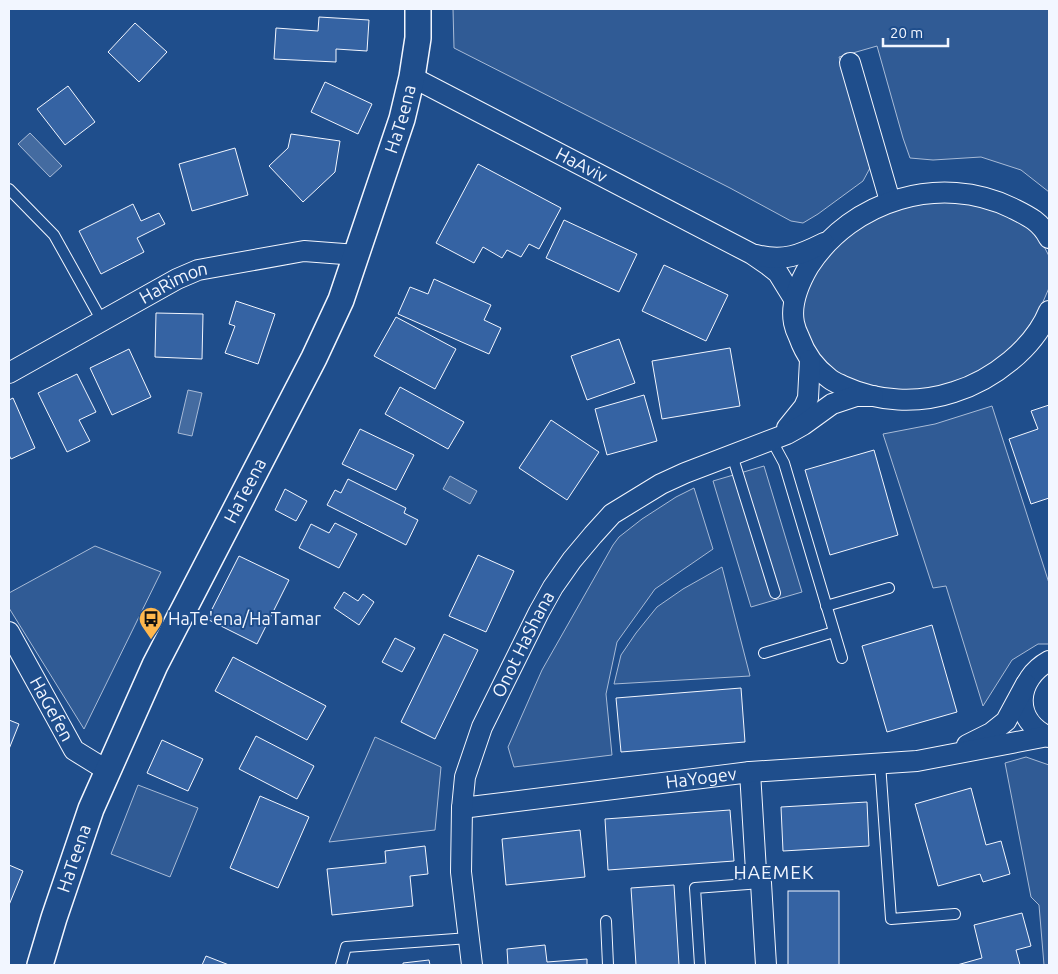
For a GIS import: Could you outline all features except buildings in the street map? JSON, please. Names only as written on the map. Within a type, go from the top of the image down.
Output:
[{"type":"street","name":"HaTeena","points":[[40,965],[88,818],[108,770],[156,665],[314,358],[341,300],[402,119],[412,77],[418,38],[418,9]]},
{"type":"street","points":[[850,63],[890,201]]},
{"type":"street","name":"HaAviv","points":[[412,77],[752,254],[778,273],[794,299]]},
{"type":"street","points":[[1049,238],[1044,227],[1028,216],[1001,203],[977,195],[955,192],[929,193],[890,201],[856,218],[830,240],[816,256],[803,276],[794,299],[794,323],[810,360],[831,380],[852,390],[873,396],[913,400],[954,392],[976,384],[996,372],[1028,343],[1049,310]]},
{"type":"street","name":"HaAviv","points":[[752,254],[771,259],[788,258],[804,253],[830,240]]},
{"type":"street","name":"HaRimon","points":[[9,374],[177,279],[198,270],[304,251],[357,255]]},
{"type":"street","points":[[1022,350],[1049,340]]},
{"type":"street","name":"Onot HaShana","points":[[771,439],[788,428],[804,407],[808,398],[810,360]]},
{"type":"street","name":"Onot HaShana","points":[[472,965],[461,872],[462,808],[465,777],[482,727],[539,612],[553,587],[572,560],[612,514],[635,499],[685,472],[787,434],[832,404],[856,396],[873,396]]},
{"type":"street","name":"HaGefen","points":[[9,632],[74,750],[108,770]]},
{"type":"street","name":"HaYogev","points":[[942,757],[991,733],[1006,721],[1028,678],[1038,667],[1049,661]]},
{"type":"street","points":[[1026,684],[1023,692],[1023,704],[1027,717],[1036,729],[1048,737]]},
{"type":"street","name":"HaYogev","points":[[462,808],[750,772],[917,761],[1048,737]]},
{"type":"street","points":[[750,772],[756,871],[761,883],[766,965]]},
{"type":"lane","points":[[9,189],[54,236],[102,321]]},
{"type":"lane","points":[[771,439],[784,463],[842,658]]},
{"type":"lane","points":[[732,455],[775,593]]},
{"type":"lane","points":[[826,606],[889,588]]},
{"type":"lane","points":[[764,654],[834,632]]},
{"type":"lane","points":[[880,763],[890,919],[955,914]]},
{"type":"lane","points":[[700,965],[695,888],[761,883]]},
{"type":"lane","points":[[606,921],[608,965]]},
{"type":"lane","points":[[341,965],[346,947],[469,938]]},
{"type":"shaded area","points":[[453,9],[1049,9],[1049,192],[1021,170],[981,157],[933,160],[910,158],[877,46],[839,57],[870,168],[863,181],[818,214],[803,223],[791,221],[454,48]]},
{"type":"shaded area","points":[[30,133],[62,166],[50,177],[18,144]]},
{"type":"shaded area","points":[[954,201],[998,211],[1023,223],[1037,233],[1049,256],[1049,288],[1039,311],[1021,338],[1004,355],[972,376],[951,384],[928,389],[894,390],[875,387],[855,382],[836,373],[817,355],[803,322],[803,301],[811,280],[836,246],[873,218],[910,205]]},
{"type":"shaded area","points":[[188,390],[202,393],[192,436],[178,433]]},
{"type":"shaded area","points":[[992,406],[1049,583],[1049,644],[1038,644],[1012,660],[983,706],[946,586],[933,588],[883,434],[935,424]]},
{"type":"shaded area","points":[[764,466],[802,592],[751,607],[713,481]]},
{"type":"shaded area","points":[[450,476],[477,491],[470,504],[443,489]]},
{"type":"shaded area","points":[[694,488],[713,549],[655,589],[617,642],[606,694],[612,755],[514,767],[508,747],[542,670],[613,545],[619,537],[642,519]]},
{"type":"shaded area","points":[[95,546],[161,572],[84,729],[9,608],[9,593]]},
{"type":"shaded area","points":[[722,567],[750,676],[614,684],[621,655],[657,607],[683,589]]},
{"type":"shaded area","points":[[375,737],[441,767],[435,830],[329,842]]},
{"type":"shaded area","points":[[1026,757],[1049,765],[1049,965],[1044,965],[1039,905],[1031,897],[1005,763]]},
{"type":"shaded area","points":[[138,785],[198,808],[170,877],[111,854]]},
{"type":"place","name":"HaTe'ena/HaTamar","points":[[151,640]]},
{"type":"district","name":"HAEMEK","points":[[774,872]]}]
